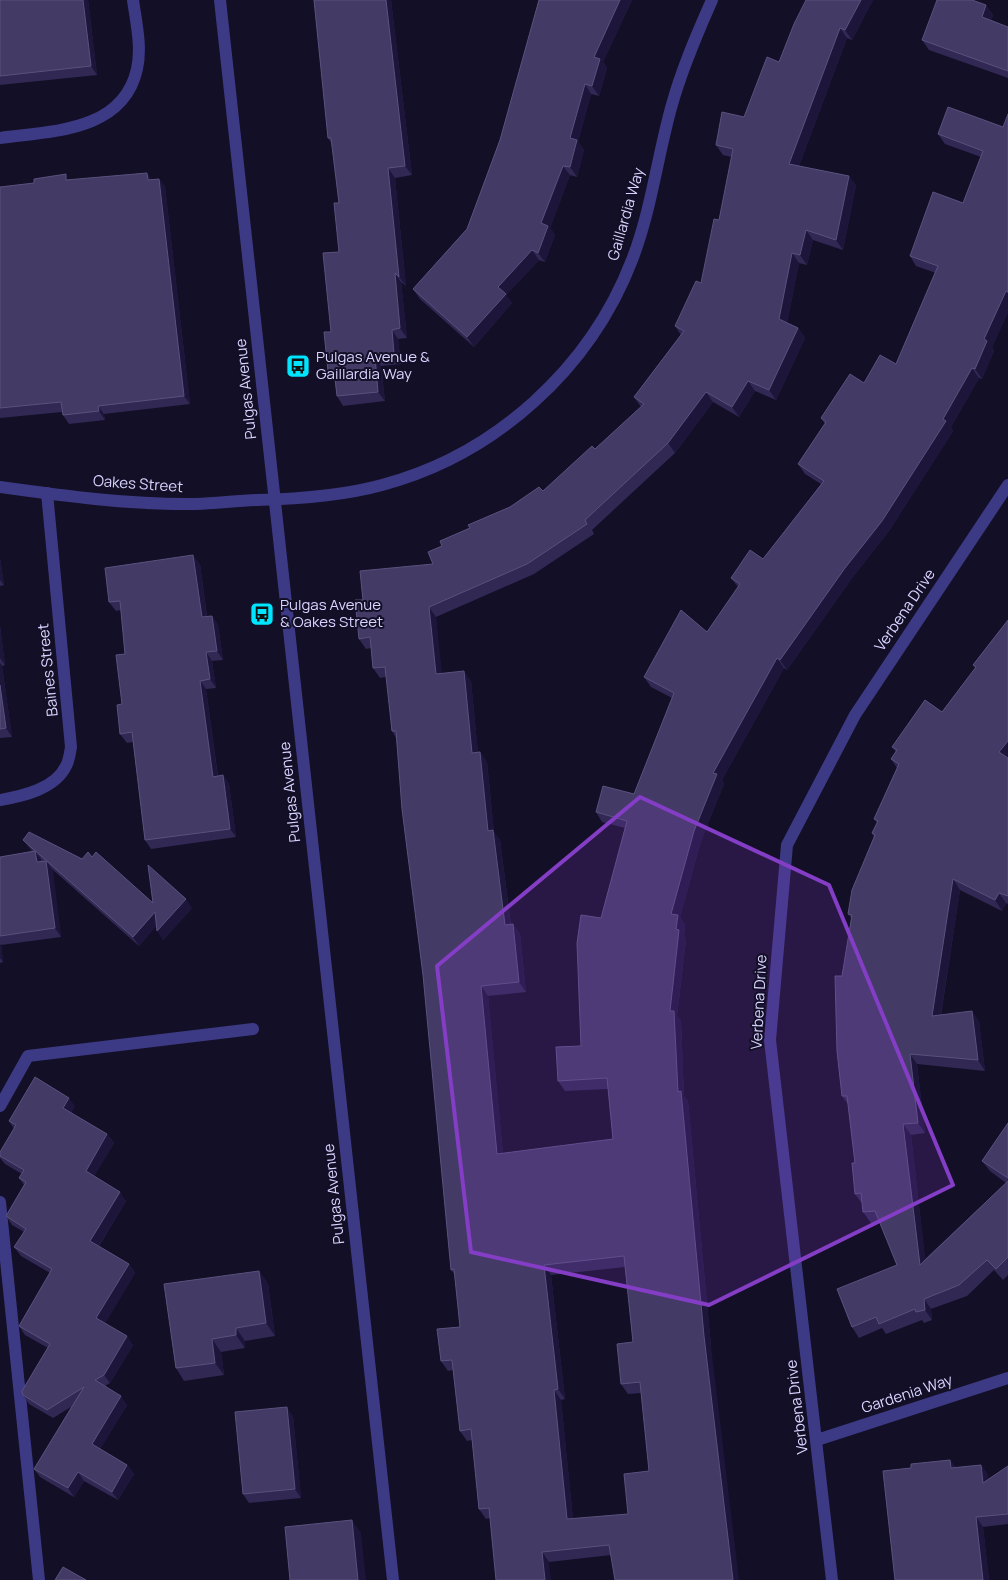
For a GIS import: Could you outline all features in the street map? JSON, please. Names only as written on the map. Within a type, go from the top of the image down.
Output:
[{"type":"street","points":[[0,138],[76,128],[103,118],[121,102],[137,69],[139,47],[133,0]]},
{"type":"street","name":"Pulgas Avenue","points":[[220,0],[393,1580]]},
{"type":"street","name":"Gaillardia Way","points":[[274,500],[332,495],[383,485],[442,462],[488,439],[537,402],[579,354],[607,313],[632,261],[646,216],[670,109],[684,63],[712,0]]},
{"type":"street","name":"Verbena Drive","points":[[832,1580],[770,1040],[787,845],[855,715],[1008,485]]},
{"type":"street","name":"Oakes Street","points":[[0,487],[47,493],[195,504],[274,500]]},
{"type":"street","name":"Baines Street","points":[[0,800],[31,793],[53,782],[66,767],[71,747],[47,493]]},
{"type":"street","points":[[0,1106],[28,1056],[253,1029]]},
{"type":"street","points":[[0,1202],[39,1580]]},
{"type":"street","name":"Gardenia Way","points":[[817,1440],[1008,1378]]},
{"type":"highlighted area","points":[[640,797],[829,885],[953,1185],[709,1305],[471,1252],[437,966]]},
{"type":"building","points":[[0,0],[83,0],[91,66],[0,76]]},
{"type":"building","points":[[314,0],[386,0],[405,166],[388,168],[399,277],[395,273],[400,328],[392,330],[394,354],[375,356],[378,392],[337,396],[334,370],[328,371],[324,332],[331,332],[323,253],[339,252],[334,203],[339,203],[331,138],[328,138]]},
{"type":"building","points":[[539,0],[620,0],[594,57],[600,59],[592,86],[585,84],[570,138],[577,140],[570,167],[563,166],[541,223],[548,226],[538,253],[532,250],[498,287],[506,294],[467,337],[413,289],[467,229],[500,140]]},
{"type":"building","points":[[806,0],[861,0],[845,30],[840,28],[789,164],[849,176],[836,240],[806,230],[800,255],[792,253],[779,319],[798,328],[769,390],[748,381],[732,407],[706,392],[668,443],[585,520],[587,524],[527,564],[429,607],[436,674],[464,671],[472,753],[480,752],[488,831],[493,830],[505,925],[513,924],[519,982],[481,986],[497,1154],[613,1139],[607,1078],[558,1081],[556,1047],[581,1046],[577,943],[581,915],[601,918],[627,821],[596,812],[603,786],[634,794],[674,693],[644,677],[681,610],[707,632],[740,584],[731,578],[750,550],[763,559],[824,481],[798,464],[826,422],[821,418],[850,374],[864,383],[880,355],[896,364],[938,266],[910,256],[933,192],[963,203],[983,151],[938,134],[948,107],[1003,127],[1008,114],[1008,292],[1006,291],[984,339],[987,341],[975,369],[972,368],[943,419],[946,421],[882,521],[845,568],[780,660],[777,658],[713,773],[717,774],[694,831],[671,914],[678,915],[676,929],[679,930],[670,1011],[674,1011],[678,1092],[681,1091],[704,1336],[733,1580],[615,1580],[609,1545],[542,1552],[545,1580],[496,1580],[489,1508],[479,1509],[471,1429],[460,1431],[452,1360],[441,1361],[437,1329],[460,1327],[454,1269],[451,1270],[423,975],[402,809],[396,731],[392,731],[385,667],[373,668],[370,637],[359,639],[355,600],[363,600],[360,571],[433,564],[428,552],[442,546],[440,541],[470,528],[468,525],[510,507],[539,487],[543,491],[592,446],[595,449],[644,404],[634,397],[684,331],[675,326],[696,281],[701,283],[714,219],[719,220],[733,149],[716,145],[722,112],[744,117],[767,57],[779,62]],"holes":[[[624,1256],[633,1342],[617,1344],[621,1384],[640,1382],[649,1471],[624,1474],[628,1514],[567,1519],[554,1390],[558,1389],[544,1265]]]},
{"type":"building","points":[[937,0],[972,0],[986,5],[982,17],[1008,27],[1008,71],[922,40]]},
{"type":"building","points":[[147,173],[148,180],[159,179],[184,396],[98,406],[99,411],[63,415],[61,402],[0,408],[0,187],[34,183],[34,179],[66,174],[66,180]]},
{"type":"building","points":[[193,555],[202,617],[212,616],[217,651],[206,652],[210,679],[200,681],[213,777],[223,775],[230,829],[145,840],[132,732],[120,734],[117,705],[122,704],[116,655],[125,654],[120,601],[109,602],[105,568]]},
{"type":"building","points":[[1008,620],[1008,741],[999,752],[1008,758],[1008,896],[999,893],[995,900],[953,879],[932,1016],[972,1011],[978,1060],[910,1054],[918,1123],[903,1124],[920,1265],[1008,1181],[1008,1257],[996,1269],[987,1260],[959,1285],[924,1299],[925,1310],[916,1312],[915,1309],[879,1324],[876,1317],[852,1327],[837,1289],[897,1265],[875,1211],[863,1212],[861,1193],[855,1194],[852,1163],[855,1163],[847,1096],[842,1096],[837,1051],[835,976],[842,976],[852,915],[848,914],[852,890],[875,835],[872,833],[878,821],[874,819],[899,764],[891,759],[897,750],[892,747],[925,700],[942,712],[976,667],[973,665]]},
{"type":"building","points":[[0,685],[6,728],[0,729]]},
{"type":"building","points":[[29,832],[82,859],[88,852],[92,857],[96,852],[153,903],[148,865],[186,899],[157,931],[155,912],[133,937],[23,840]]},
{"type":"building","points":[[35,851],[37,862],[46,861],[55,928],[0,936],[0,857]]},
{"type":"building","points":[[35,1077],[69,1098],[63,1108],[107,1134],[86,1171],[120,1192],[90,1241],[129,1264],[96,1318],[127,1336],[104,1375],[95,1380],[121,1396],[92,1444],[127,1465],[112,1492],[78,1472],[68,1488],[34,1469],[84,1387],[47,1410],[23,1395],[22,1391],[50,1344],[19,1326],[52,1269],[14,1247],[26,1229],[6,1216],[26,1182],[19,1178],[24,1170],[0,1156],[0,1152],[16,1125],[9,1121]]},
{"type":"building","points":[[1008,1123],[1008,1178],[982,1161]]},
{"type":"building","points":[[259,1271],[266,1323],[236,1328],[236,1335],[212,1339],[215,1363],[176,1368],[164,1284]]},
{"type":"building","points":[[287,1407],[295,1489],[243,1494],[235,1412]]},
{"type":"building","points":[[950,1460],[951,1468],[981,1465],[983,1483],[1008,1466],[1008,1514],[976,1517],[983,1580],[895,1580],[883,1471],[911,1468],[911,1464]]},
{"type":"building","points":[[352,1520],[358,1580],[290,1580],[285,1527]]},
{"type":"building","points":[[63,1567],[86,1580],[55,1580]]},
{"type":"place","name":"Pulgas Avenue & Gaillardia Way","points":[[298,366]]},
{"type":"place","name":"Pulgas Avenue & Oakes Street","points":[[262,614]]}]
